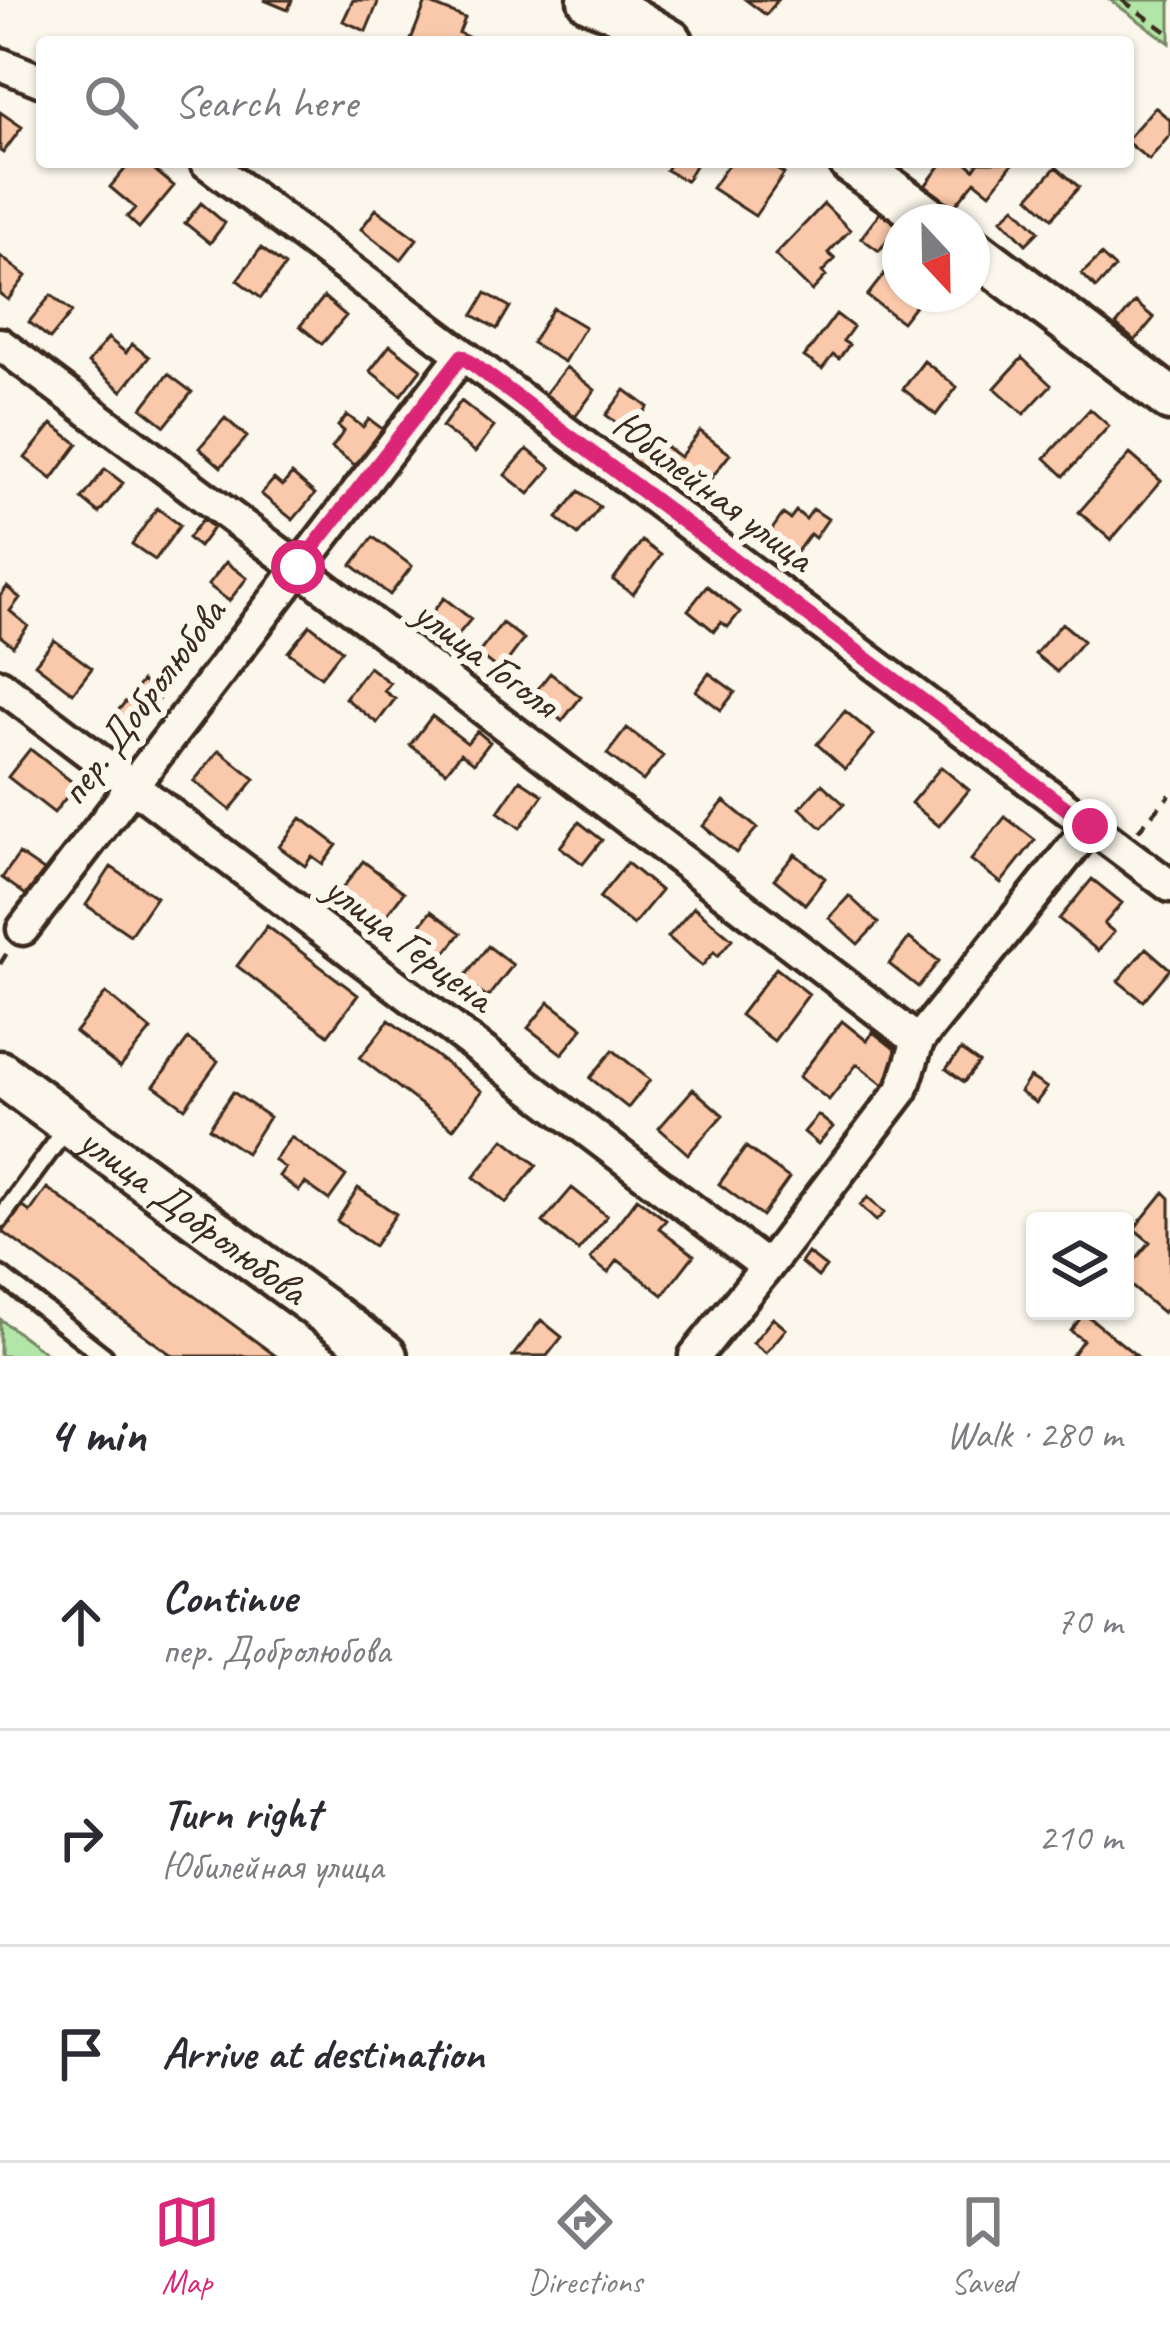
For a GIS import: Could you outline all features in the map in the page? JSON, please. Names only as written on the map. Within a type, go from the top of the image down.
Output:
[{"type":"street","points":[[590,0],[661,36]]},
{"type":"street","points":[[0,64],[36,79]]},
{"type":"street","name":"Юбилейная улица","points":[[214,168],[1170,886]]},
{"type":"street","points":[[858,168],[909,204]]},
{"type":"street","points":[[990,262],[1167,389]]},
{"type":"street","name":"улица Гоголя","points":[[0,344],[918,1041]]},
{"type":"street","name":"пер. Добролюбова","points":[[23,929],[462,356]]},
{"type":"street","name":"улица Герцена","points":[[0,685],[767,1268]]},
{"type":"street","points":[[695,1356],[902,1090],[918,1041],[1090,826]]},
{"type":"street","name":"улица Добролюбова","points":[[0,1073],[385,1356]]},
{"type":"lane","points":[[0,1219],[69,1125]]},
{"type":"lane","points":[[0,1276],[104,1356]]},
{"type":"path","points":[[1122,0],[1170,34]]},
{"type":"path","points":[[1120,851],[1170,795]]},
{"type":"green space","points":[[1110,0],[1170,0],[1170,43]]},
{"type":"green space","points":[[0,1319],[49,1356],[0,1356]]},
{"type":"building","points":[[264,0],[292,0],[288,10]]},
{"type":"building","points":[[353,0],[379,0],[366,31],[343,21]]},
{"type":"building","points":[[746,0],[778,0],[766,15]]},
{"type":"building","points":[[426,2],[465,18],[459,33],[466,36],[412,36]]},
{"type":"building","points":[[1155,107],[1170,120],[1170,135],[1149,160],[1134,148],[1134,131]]},
{"type":"building","points":[[0,112],[22,127],[3,153],[0,151]]},
{"type":"building","points":[[126,168],[152,168],[174,186],[139,228],[127,217],[135,208],[110,187]]},
{"type":"building","points":[[667,168],[694,168],[686,181]]},
{"type":"building","points":[[726,168],[775,168],[784,174],[755,216],[712,188]]},
{"type":"building","points":[[938,168],[1009,168],[990,193],[975,181],[956,204],[948,204],[925,186]]},
{"type":"building","points":[[1055,168],[1079,187],[1052,218],[1029,197]]},
{"type":"building","points":[[201,203],[225,223],[210,243],[185,223]]},
{"type":"building","points":[[824,204],[850,230],[828,253],[835,259],[812,291],[775,255]]},
{"type":"building","points":[[1015,207],[1039,231],[1026,244],[1002,219]]},
{"type":"building","points":[[376,209],[417,239],[401,260],[361,229]]},
{"type":"building","points":[[882,210],[882,247],[879,251],[861,238]]},
{"type":"building","points":[[261,248],[285,266],[261,298],[237,280]]},
{"type":"building","points":[[1101,255],[1115,268],[1096,288],[1082,274]]},
{"type":"building","points":[[0,256],[26,276],[8,300],[0,294]]},
{"type":"building","points":[[882,277],[882,307],[867,296]]},
{"type":"building","points":[[486,293],[510,307],[497,329],[473,315]]},
{"type":"building","points":[[51,295],[72,312],[50,339],[29,322]]},
{"type":"building","points":[[324,297],[346,316],[322,344],[300,326]]},
{"type":"building","points":[[1135,302],[1154,318],[1135,341],[1116,325]]},
{"type":"building","points":[[553,308],[585,327],[564,362],[532,343]]},
{"type":"building","points":[[889,312],[910,312],[902,322]]},
{"type":"building","points":[[836,314],[853,327],[843,341],[849,345],[839,359],[833,355],[822,369],[804,357]]},
{"type":"building","points":[[108,338],[126,353],[132,344],[149,357],[122,391],[88,363]]},
{"type":"building","points":[[390,345],[421,369],[401,395],[370,371]]},
{"type":"building","points":[[1022,358],[1051,385],[1024,414],[995,388]]},
{"type":"building","points":[[924,361],[957,387],[936,415],[903,389]]},
{"type":"building","points":[[566,367],[595,390],[575,417],[545,394]]},
{"type":"building","points":[[168,374],[192,392],[165,426],[142,408]]},
{"type":"building","points":[[625,390],[648,407],[628,432],[606,415]]},
{"type":"building","points":[[461,401],[494,427],[475,452],[442,427]]},
{"type":"building","points":[[1090,409],[1109,426],[1064,476],[1045,458]]},
{"type":"building","points":[[347,415],[363,427],[369,419],[384,430],[356,466],[332,448],[344,431],[338,426]]},
{"type":"building","points":[[225,418],[247,437],[221,467],[199,448]]},
{"type":"building","points":[[52,424],[78,444],[52,479],[25,458]]},
{"type":"building","points":[[700,431],[730,454],[702,490],[675,469],[664,485],[627,457],[646,432],[680,457]]},
{"type":"building","points":[[527,449],[551,468],[529,494],[505,475]]},
{"type":"building","points":[[1130,454],[1161,481],[1111,540],[1079,512]]},
{"type":"building","points":[[105,469],[123,483],[99,513],[82,499]]},
{"type":"building","points":[[292,474],[315,494],[293,520],[261,494],[274,479],[282,486]]},
{"type":"building","points":[[579,491],[600,507],[578,535],[557,518]]},
{"type":"building","points":[[157,508],[180,525],[155,560],[132,544]]},
{"type":"building","points":[[813,509],[828,519],[793,557],[766,538],[783,514],[790,519],[796,511],[806,519]]},
{"type":"building","points":[[203,519],[213,528],[199,547],[188,538]]},
{"type":"building","points":[[373,537],[412,566],[390,595],[352,565]]},
{"type":"building","points":[[642,541],[661,555],[633,594],[613,580]]},
{"type":"building","points":[[226,562],[247,578],[229,601],[208,585]]},
{"type":"building","points":[[707,586],[740,612],[728,627],[721,622],[714,631],[688,610]]},
{"type":"building","points":[[7,587],[20,598],[10,611],[28,626],[13,646],[0,636],[0,596]]},
{"type":"building","points":[[444,598],[471,619],[453,641],[426,620]]},
{"type":"building","points":[[502,623],[524,639],[500,671],[478,654]]},
{"type":"building","points":[[1062,623],[1083,641],[1057,672],[1035,654]]},
{"type":"building","points":[[310,625],[342,650],[321,677],[288,652]]},
{"type":"building","points":[[54,640],[92,668],[73,693],[35,664]]},
{"type":"building","points":[[369,667],[390,683],[384,691],[395,699],[377,723],[345,698]]},
{"type":"building","points":[[550,673],[581,697],[562,721],[532,696]]},
{"type":"building","points":[[709,673],[735,692],[721,710],[696,691]]},
{"type":"building","points":[[142,681],[161,696],[132,732],[113,717]]},
{"type":"building","points":[[845,711],[874,735],[845,769],[817,744]]},
{"type":"building","points":[[432,716],[467,743],[477,731],[490,742],[474,763],[461,753],[446,772],[410,745]]},
{"type":"building","points":[[627,728],[663,756],[643,781],[607,754]]},
{"type":"building","points":[[30,749],[76,785],[54,813],[8,777]]},
{"type":"building","points":[[219,750],[255,779],[230,810],[194,781]]},
{"type":"building","points":[[941,767],[969,790],[939,826],[911,803]]},
{"type":"building","points":[[520,780],[543,795],[520,828],[498,812]]},
{"type":"building","points":[[822,784],[844,804],[822,828],[800,808]]},
{"type":"building","points":[[724,801],[757,828],[736,853],[703,826]]},
{"type":"building","points":[[1005,817],[1035,840],[1001,883],[971,860]]},
{"type":"building","points":[[301,818],[337,845],[323,864],[312,856],[305,866],[279,847]]},
{"type":"building","points":[[579,822],[602,840],[583,864],[560,847]]},
{"type":"building","points":[[19,854],[44,871],[26,895],[2,878]]},
{"type":"building","points":[[795,854],[825,878],[805,904],[774,879]]},
{"type":"building","points":[[363,861],[404,892],[382,921],[341,890]]},
{"type":"building","points":[[627,863],[661,891],[633,925],[599,898]]},
{"type":"building","points":[[111,867],[156,897],[130,935],[86,905]]},
{"type":"building","points":[[1092,879],[1122,903],[1104,924],[1114,932],[1098,951],[1059,919]]},
{"type":"building","points":[[849,896],[878,923],[858,944],[829,918]]},
{"type":"building","points":[[694,907],[732,939],[702,966],[668,937]]},
{"type":"building","points":[[431,911],[461,933],[440,961],[410,939]]},
{"type":"building","points":[[267,926],[358,995],[328,1035],[237,966]]},
{"type":"building","points":[[909,938],[939,961],[918,987],[889,964]]},
{"type":"building","points":[[488,946],[513,965],[487,998],[463,979]]},
{"type":"building","points":[[1146,948],[1170,969],[1143,1001],[1118,981]]},
{"type":"building","points":[[776,968],[809,994],[774,1041],[740,1015]]},
{"type":"building","points":[[106,993],[151,1030],[120,1068],[75,1032]]},
{"type":"building","points":[[549,1002],[583,1028],[562,1054],[528,1028]]},
{"type":"building","points":[[389,1020],[482,1091],[453,1129],[360,1058]]},
{"type":"building","points":[[842,1021],[867,1041],[873,1032],[900,1053],[893,1062],[901,1068],[886,1087],[857,1064],[829,1100],[799,1077]]},
{"type":"building","points":[[188,1039],[218,1061],[185,1108],[154,1086]]},
{"type":"building","points":[[613,1050],[650,1080],[628,1108],[590,1078]]},
{"type":"building","points":[[961,1050],[979,1063],[964,1082],[946,1069]]},
{"type":"building","points":[[1030,1077],[1047,1088],[1036,1103],[1020,1092]]},
{"type":"building","points":[[693,1089],[723,1115],[688,1154],[659,1128]]},
{"type":"building","points":[[233,1092],[269,1117],[246,1153],[209,1128]]},
{"type":"building","points":[[818,1115],[833,1127],[818,1144],[804,1132]]},
{"type":"building","points":[[291,1137],[346,1176],[329,1200],[305,1183],[299,1191],[279,1176],[285,1168],[274,1160]]},
{"type":"building","points":[[504,1139],[537,1165],[506,1203],[474,1177]]},
{"type":"building","points":[[746,1147],[789,1178],[762,1216],[719,1184]]},
{"type":"building","points":[[47,1188],[276,1356],[173,1356],[3,1232],[22,1206],[30,1212]]},
{"type":"building","points":[[358,1188],[396,1214],[374,1246],[337,1221]]},
{"type":"building","points":[[572,1188],[607,1216],[578,1251],[543,1222]]},
{"type":"building","points":[[1164,1192],[1170,1198],[1170,1305],[1163,1313],[1134,1289],[1134,1261],[1150,1242],[1134,1229]]},
{"type":"building","points":[[868,1197],[884,1213],[876,1221],[860,1205]]},
{"type":"building","points":[[637,1198],[666,1220],[659,1228],[694,1255],[663,1295],[618,1260],[608,1273],[590,1259]]},
{"type":"building","points":[[808,1253],[826,1267],[818,1277],[801,1263]]},
{"type":"building","points":[[773,1318],[786,1329],[766,1353],[753,1343]]},
{"type":"building","points":[[541,1320],[562,1337],[547,1356],[513,1356]]},
{"type":"building","points":[[1079,1320],[1093,1320],[1137,1356],[1071,1356],[1083,1340],[1071,1331]]},
{"type":"route","points":[[298,567],[462,356],[1090,826]]}]
